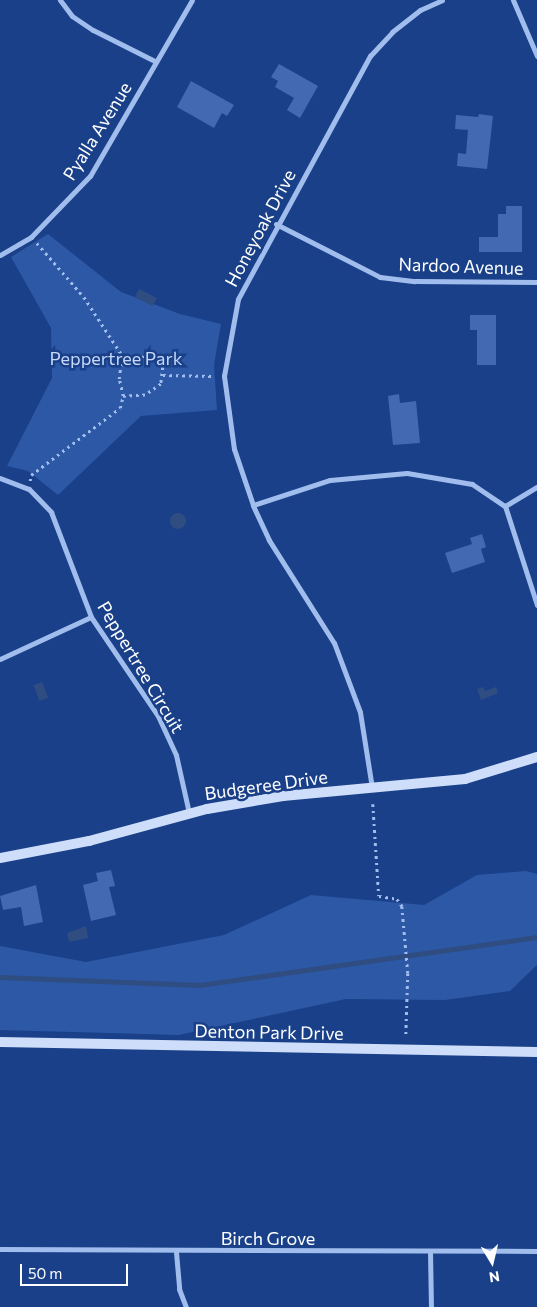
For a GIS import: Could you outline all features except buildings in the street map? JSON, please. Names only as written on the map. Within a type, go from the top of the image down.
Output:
[{"type":"street","points":[[60,0],[72,16],[93,30],[156,61]]},
{"type":"street","name":"Pyalla Avenue","points":[[0,255],[31,237],[90,176],[192,0]]},
{"type":"street","name":"Honeyoak Drive","points":[[372,788],[360,712],[334,643],[269,540],[253,505],[234,449],[224,376],[238,299],[276,224],[370,56],[392,32],[420,10],[442,0]]},
{"type":"street","points":[[513,0],[537,56]]},
{"type":"street","name":"Nardoo Avenue","points":[[276,224],[380,276],[415,281],[537,282]]},
{"type":"street","points":[[253,505],[330,480],[407,473],[472,484],[505,506],[537,605]]},
{"type":"street","name":"Peppertree Circuit","points":[[0,478],[29,489],[51,512],[92,617],[158,716],[176,755],[189,813]]},
{"type":"street","points":[[505,506],[537,487]]},
{"type":"street","points":[[0,659],[92,617]]},
{"type":"street","name":"Budgeree Drive","points":[[0,858],[89,841],[189,813],[283,796],[465,779],[537,757]]},
{"type":"street","name":"Denton Park Drive","points":[[0,1042],[537,1052]]},
{"type":"street","name":"Birch Grove","points":[[0,1249],[176,1252],[537,1251]]},
{"type":"street","points":[[430,1251],[430,1307]]},
{"type":"street","points":[[176,1252],[179,1289],[186,1307]]},
{"type":"path","points":[[29,489],[30,476],[113,415],[120,408],[124,396],[119,379],[122,355],[84,297],[31,237]]},
{"type":"path","points":[[122,355],[158,357],[163,375],[161,384],[145,395],[124,396]]},
{"type":"path","points":[[163,375],[224,376]]},
{"type":"path","points":[[373,804],[379,896],[397,899],[402,906],[407,960],[406,1051]]},
{"type":"green space","name":"Peppertree Park","points":[[48,234],[121,292],[180,314],[221,324],[214,365],[217,410],[141,416],[58,495],[28,471],[7,466],[52,378],[51,328],[11,257]]},
{"type":"green space","points":[[526,871],[537,874],[537,965],[510,991],[445,1000],[346,999],[179,1035],[0,1030],[0,946],[86,962],[224,935],[311,895],[424,905],[477,875]]},
{"type":"shaded area","points":[[139,289],[157,298],[153,306],[135,297]]},
{"type":"shaded area","points":[[178,513],[186,521],[178,529],[170,521]]},
{"type":"shaded area","points":[[42,682],[48,698],[40,701],[34,685]]},
{"type":"shaded area","points":[[483,687],[485,691],[496,687],[498,693],[481,700],[477,689]]},
{"type":"shaded area","points":[[86,926],[88,938],[69,942],[67,933]]},
{"type":"waterway","points":[[0,977],[200,985],[537,937]]}]
